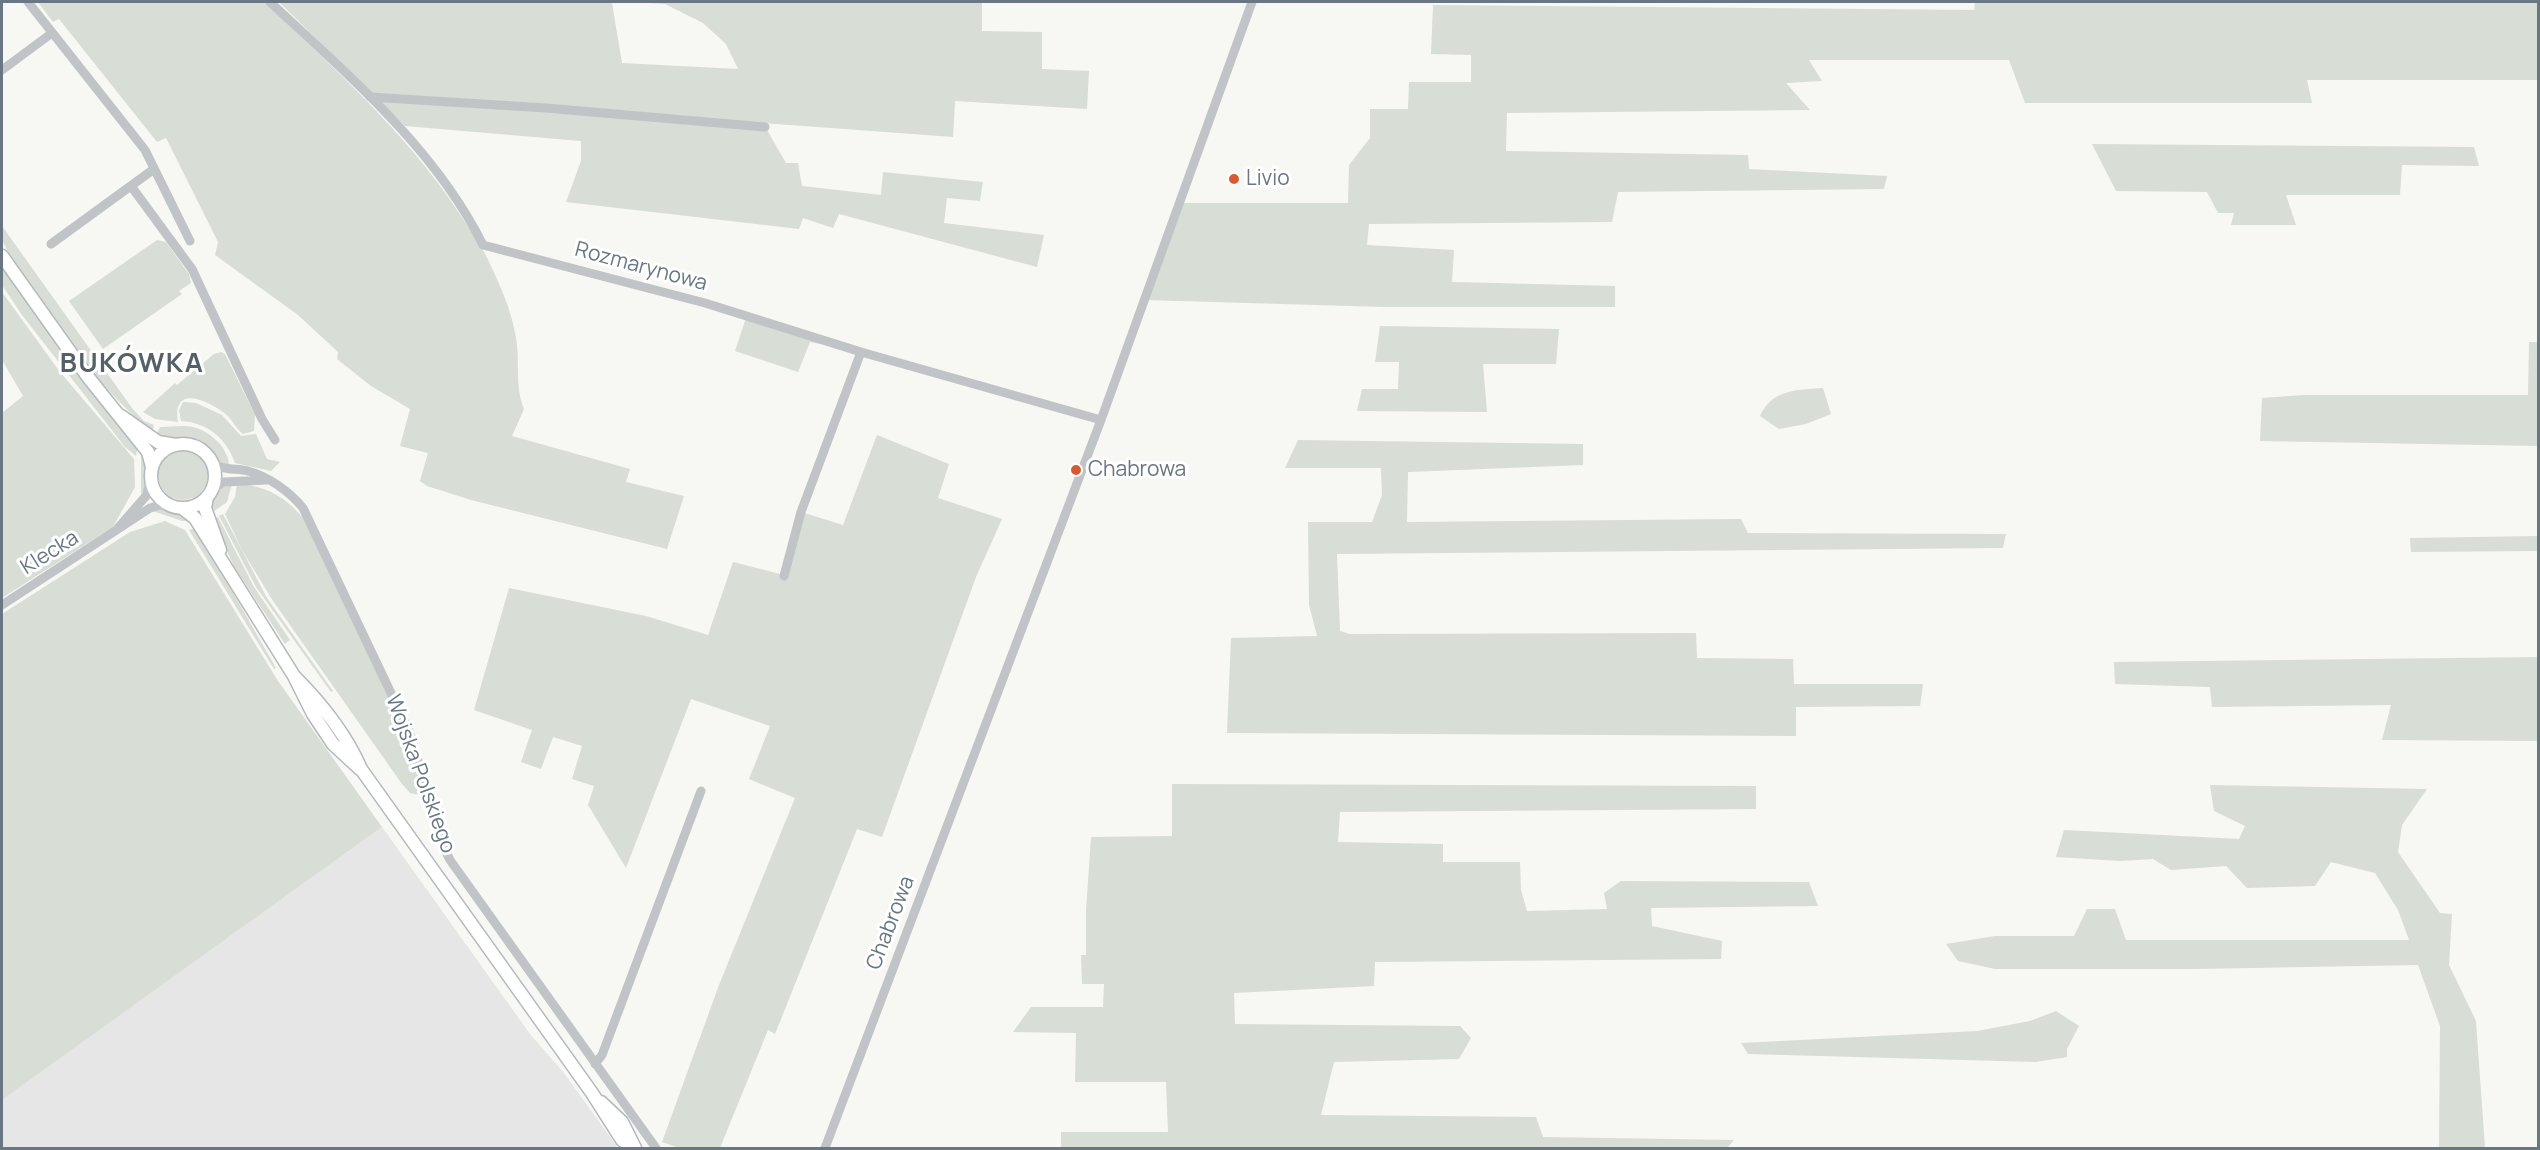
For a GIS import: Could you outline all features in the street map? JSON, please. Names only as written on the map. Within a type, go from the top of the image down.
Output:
[{"type":"main road","points":[[2,256],[88,377],[148,452],[152,467],[151,480],[157,496],[167,504],[182,508],[196,505],[209,493],[214,473],[211,462],[196,447],[158,442],[120,415]]},
{"type":"main road","points":[[152,467],[160,454],[177,445]]},
{"type":"main road","name":"Wojska Polskiego","points":[[209,493],[205,508],[224,564]]},
{"type":"main road","name":"Wojska Polskiego","points":[[182,508],[192,513],[294,676],[323,707],[354,753],[361,770],[592,1093],[622,1140],[634,1149]]},
{"type":"street","points":[[28,2],[145,150],[190,241]]},
{"type":"street","name":"Rozmarynowa","points":[[270,2],[370,97],[418,149],[449,190],[483,245],[705,303],[861,352],[1101,420]]},
{"type":"street","name":"Chabrowa","points":[[825,1149],[1101,420],[1252,2]]},
{"type":"street","points":[[2,70],[52,33]]},
{"type":"street","points":[[370,97],[546,108],[765,127]]},
{"type":"street","points":[[51,244],[154,169]]},
{"type":"street","points":[[131,186],[192,269],[262,418],[275,440]]},
{"type":"street","points":[[784,576],[801,512],[861,352]]},
{"type":"street","name":"Wojska Polskiego","points":[[211,462],[222,469],[252,472],[297,500],[313,525],[409,731],[430,814],[450,860],[656,1149]]},
{"type":"street","name":"Klecka","points":[[116,530],[146,496],[151,480]]},
{"type":"street","points":[[209,493],[224,482],[267,480]]},
{"type":"street","name":"Klecka","points":[[2,604],[158,504],[167,504]]},
{"type":"street","points":[[594,1064],[602,1055],[701,791]]},
{"type":"shaded area","points":[[38,2],[265,2],[393,128],[438,183],[483,251],[505,298],[517,342],[519,391],[524,409],[512,436],[630,469],[626,482],[684,496],[667,549],[471,500],[427,486],[420,481],[428,453],[400,446],[410,409],[371,386],[337,359],[338,352],[298,315],[215,255],[218,242],[166,138],[157,142],[59,19],[53,22]]},
{"type":"shaded area","points":[[279,2],[631,2],[982,2],[982,31],[1042,32],[1042,69],[1089,71],[1087,109],[955,101],[953,137],[763,123],[786,163],[798,163],[802,186],[881,195],[883,172],[983,182],[980,201],[947,198],[944,223],[1044,235],[1037,267],[839,214],[833,228],[803,218],[799,229],[566,202],[581,161],[581,141],[405,126]],"holes":[[[612,3],[665,4],[703,23],[726,44],[738,69],[622,63]]]},
{"type":"shaded area","points":[[1975,2],[2538,2],[2538,80],[2307,80],[2312,103],[2025,103],[2009,60],[1809,60],[1822,81],[1786,83],[1810,110],[1507,113],[1506,151],[1748,155],[1749,169],[1887,176],[1884,189],[1618,192],[1612,222],[1369,224],[1367,245],[1454,250],[1452,282],[1615,286],[1615,307],[1385,307],[1145,300],[1179,203],[1348,203],[1349,165],[1370,138],[1370,109],[1408,109],[1409,82],[1471,82],[1471,55],[1431,54],[1433,5],[1974,10]]},
{"type":"shaded area","points":[[2092,144],[2474,147],[2479,166],[2402,165],[2400,195],[2286,195],[2296,225],[2231,225],[2234,213],[2218,213],[2207,192],[2116,191]]},
{"type":"shaded area","points":[[2,226],[132,408],[144,421],[154,425],[152,432],[111,393],[59,328],[11,258],[2,240]]},
{"type":"shaded area","points":[[157,240],[166,242],[189,274],[191,283],[179,291],[182,294],[103,349],[69,301]]},
{"type":"shaded area","points":[[2,266],[82,380],[138,445],[136,456],[125,447],[22,315],[2,285]]},
{"type":"shaded area","points":[[2,292],[60,372],[134,459],[135,487],[113,527],[2,598],[2,413],[23,396],[2,360]]},
{"type":"shaded area","points":[[747,315],[861,352],[810,342],[798,372],[735,351]]},
{"type":"shaded area","points":[[1380,326],[1559,329],[1556,364],[1483,364],[1487,412],[1357,411],[1362,389],[1398,389],[1399,362],[1375,362]]},
{"type":"shaded area","points":[[2529,342],[2538,342],[2538,446],[2260,441],[2262,398],[2303,395],[2528,395]]},
{"type":"shaded area","points":[[221,352],[225,354],[255,415],[254,431],[243,434],[223,412],[208,403],[192,398],[180,403],[177,410],[178,422],[155,419],[143,412],[175,383],[177,385],[214,354]]},
{"type":"shaded area","points":[[1823,388],[1831,414],[1806,424],[1779,429],[1760,416],[1765,407],[1778,396],[1795,391]]},
{"type":"shaded area","points":[[183,402],[196,403],[222,415],[241,436],[256,434],[267,459],[280,462],[271,471],[235,463],[227,446],[215,433],[200,425],[181,421],[179,410]]},
{"type":"shaded area","points":[[189,426],[206,432],[222,447],[229,466],[217,461],[198,442],[156,436],[160,427]]},
{"type":"shaded area","points":[[877,435],[949,464],[938,498],[1002,519],[976,577],[882,837],[857,829],[775,1034],[768,1030],[720,1148],[679,1148],[662,1142],[719,985],[795,798],[749,779],[770,726],[691,699],[626,868],[588,805],[594,786],[572,779],[582,746],[553,737],[541,769],[521,762],[532,730],[474,710],[509,588],[646,616],[708,635],[733,562],[784,575],[801,512],[843,525]]},
{"type":"shaded area","points":[[1298,440],[1583,444],[1583,465],[1408,472],[1407,522],[1741,519],[1748,533],[2006,534],[2003,548],[1337,554],[1340,631],[1350,634],[1696,633],[1697,658],[1793,659],[1794,684],[1923,684],[1920,706],[1796,707],[1796,736],[1227,733],[1231,638],[1317,636],[1309,605],[1308,522],[1372,522],[1382,495],[1381,468],[1285,468]]},
{"type":"shaded area","points":[[143,450],[147,473],[141,495],[141,454]]},
{"type":"shaded area","points":[[183,450],[201,457],[208,475],[201,493],[183,500],[165,493],[158,475],[165,457]]},
{"type":"shaded area","points":[[232,484],[227,502],[210,514],[215,494]]},
{"type":"shaded area","points":[[237,484],[268,490],[285,500],[307,523],[402,726],[415,765],[420,795],[410,793],[402,784],[273,601],[242,550],[225,514],[235,497]]},
{"type":"shaded area","points":[[162,508],[177,511],[192,521],[182,521],[153,511]]},
{"type":"shaded area","points":[[223,514],[267,598],[333,691],[331,692],[256,587],[219,516]]},
{"type":"shaded area","points":[[218,517],[254,587],[290,640],[285,644],[235,568],[212,520]]},
{"type":"shaded area","points":[[165,521],[185,530],[278,681],[382,827],[2,1100],[2,614],[130,532]]},
{"type":"shaded area","points":[[196,528],[276,668],[274,669],[189,530]]},
{"type":"shaded area","points":[[2538,536],[2538,551],[2411,552],[2410,538]]},
{"type":"shaded area","points":[[2538,657],[2538,741],[2382,740],[2391,705],[2212,707],[2210,687],[2115,684],[2114,662]]},
{"type":"shaded area","points":[[1172,784],[1756,786],[1756,809],[1340,812],[1338,842],[1443,844],[1443,862],[1520,862],[1521,890],[1527,911],[1607,909],[1604,893],[1621,881],[1809,882],[1818,906],[1651,908],[1652,926],[1722,941],[1721,959],[1375,962],[1374,986],[1234,993],[1235,1024],[1460,1026],[1471,1038],[1459,1059],[1334,1062],[1321,1115],[1536,1117],[1543,1137],[1734,1140],[1727,1148],[1061,1148],[1061,1132],[1168,1132],[1166,1082],[1075,1082],[1076,1033],[1013,1032],[1031,1007],[1103,1007],[1104,984],[1082,984],[1081,955],[1086,955],[1086,911],[1091,837],[1172,836]]},
{"type":"shaded area","points":[[2210,785],[2427,789],[2402,825],[2398,852],[2440,913],[2452,914],[2449,965],[2476,1021],[2485,1148],[2439,1148],[2440,1026],[2418,965],[2194,969],[1995,969],[1958,961],[1946,944],[1995,936],[2074,936],[2087,909],[2115,909],[2126,940],[2409,940],[2398,910],[2375,873],[2331,862],[2315,886],[2247,888],[2226,866],[2171,870],[2153,859],[2120,861],[2056,857],[2064,830],[2239,839],[2245,826],[2214,811]]},
{"type":"shaded area","points":[[382,827],[530,1034],[564,1073],[618,1148],[2,1148],[2,1100]]},
{"type":"shaded area","points":[[2056,1011],[2079,1026],[2067,1049],[2067,1057],[2036,1062],[1748,1054],[1741,1043],[1977,1031],[2030,1021]]},
{"type":"place","name":"Livio","points":[[1234,179]]},
{"type":"place","name":"Chabrowa","points":[[1076,470]]},
{"type":"district","name":"BUKÓWKA","points":[[132,364]]}]
